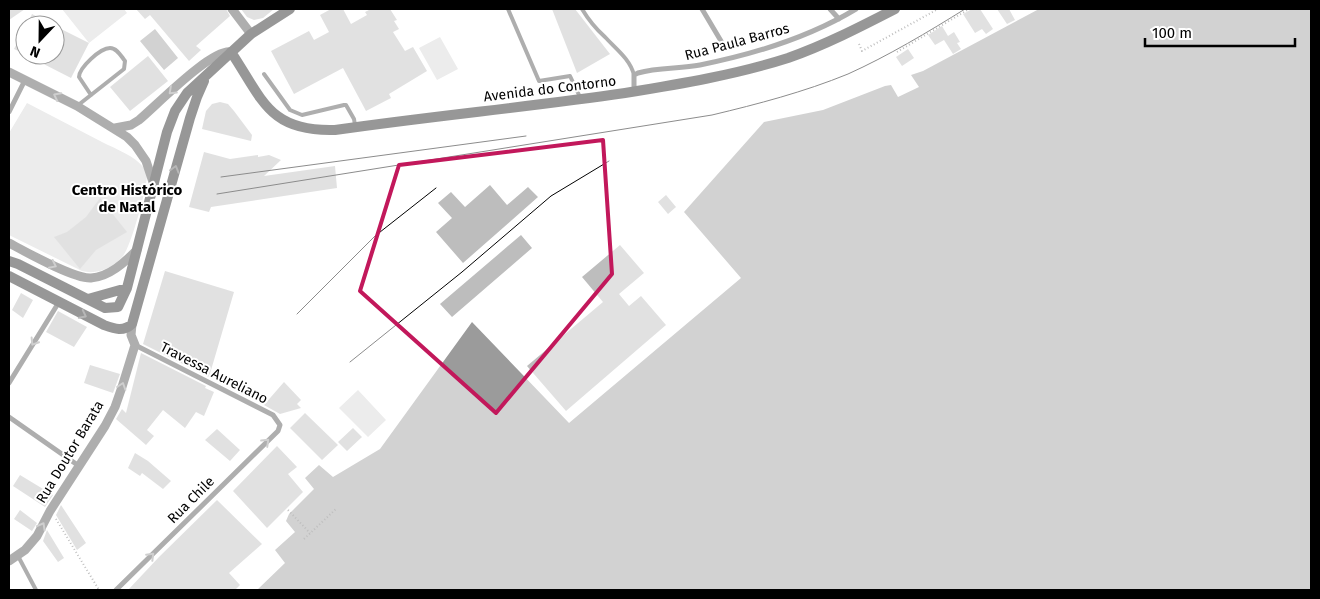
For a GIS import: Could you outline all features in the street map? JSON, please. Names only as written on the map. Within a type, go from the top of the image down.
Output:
[{"type":"main road","points":[[9,261],[105,308],[115,308],[120,305],[127,288],[175,111],[187,93],[251,34],[290,9]]},
{"type":"main road","name":"Avenida do Contorno","points":[[231,52],[266,107],[287,122],[314,131],[581,100],[678,85],[733,74],[789,58],[843,36],[895,9]]},
{"type":"main road","points":[[9,276],[113,329],[121,330],[128,328],[132,324],[196,97],[207,75]]},
{"type":"main road","points":[[88,299],[127,288]]},
{"type":"street","points":[[232,9],[251,34]]},
{"type":"street","points":[[702,9],[721,41]]},
{"type":"street","points":[[830,9],[838,19]]},
{"type":"street","name":"Rua Paula Barros","points":[[634,75],[644,71],[699,65],[753,52],[812,33],[856,9]]},
{"type":"street","points":[[115,128],[139,120],[203,64],[221,53],[231,52]]},
{"type":"street","points":[[9,72],[77,106],[127,137],[141,152],[154,185]]},
{"type":"street","points":[[634,75],[636,91]]},
{"type":"street","points":[[9,112],[25,80]]},
{"type":"street","points":[[9,243],[62,269],[91,278],[99,277],[113,270],[125,262],[137,249]]},
{"type":"street","points":[[9,383],[59,302]]},
{"type":"street","points":[[132,324],[131,335],[134,345]]},
{"type":"street","name":"Travessa Aureliano","points":[[134,345],[273,415],[280,425]]},
{"type":"street","name":"Rua Doutor Barata","points":[[9,561],[18,556],[31,544],[105,426],[115,407],[134,345]]},
{"type":"street","points":[[9,417],[79,466]]},
{"type":"street","name":"Rua Chile","points":[[116,590],[278,430],[280,425]]},
{"type":"lane","points":[[508,9],[539,81],[570,76],[581,100]]},
{"type":"lane","points":[[582,9],[596,28],[626,59],[632,67],[634,75]]},
{"type":"lane","points":[[77,106],[91,95],[124,69],[125,61],[118,51],[110,48],[102,51],[81,68],[79,77],[91,95]]},
{"type":"lane","points":[[264,74],[290,110],[302,115],[344,105],[354,119],[356,127]]},
{"type":"lane","points":[[18,556],[36,590]]},
{"type":"path","points":[[859,44],[862,51],[938,9]]},
{"type":"path","points":[[897,52],[969,9]]},
{"type":"path","points":[[304,539],[337,508]]},
{"type":"path","points":[[288,510],[310,533]]},
{"type":"path","points":[[50,511],[98,590]]},
{"type":"highlighted area","points":[[603,140],[612,274],[496,413],[360,291],[399,165]]},
{"type":"shaded area","points":[[62,9],[124,9],[127,13],[89,43]]},
{"type":"shaded area","points":[[1039,9],[1311,9],[1311,590],[257,590],[285,563],[275,550],[295,532],[286,521],[289,514],[314,489],[305,478],[319,465],[333,477],[380,449],[472,322],[569,423],[741,278],[684,212],[764,122],[823,110],[885,86],[891,85],[898,97],[919,87],[911,75],[923,71]]},
{"type":"shaded area","points":[[155,29],[178,58],[164,70],[140,41]]},
{"type":"shaded area","points":[[440,37],[458,69],[437,80],[419,48]]},
{"type":"shaded area","points":[[27,103],[125,153],[136,160],[146,172],[144,192],[130,241],[123,256],[104,270],[82,271],[9,235],[9,133]]},
{"type":"shaded area","points":[[358,390],[386,420],[368,437],[339,408]]},
{"type":"building","points":[[9,9],[25,9],[15,15],[9,20]]},
{"type":"building","points":[[136,9],[226,9],[230,16],[196,46],[201,50],[189,61],[150,15],[145,19]]},
{"type":"building","points":[[241,9],[274,9],[263,18],[254,20],[247,17]]},
{"type":"building","points":[[331,9],[343,9],[351,24],[367,15],[365,12],[371,9],[390,9],[397,20],[394,21],[399,29],[393,32],[405,51],[413,47],[427,71],[389,94],[391,98],[366,111],[343,68],[294,94],[271,51],[309,31],[314,40],[329,32],[320,15]]},
{"type":"building","points":[[552,9],[575,9],[610,54],[577,73]]},
{"type":"building","points":[[972,9],[980,9],[993,29],[986,34],[982,29],[975,33],[963,14]]},
{"type":"building","points":[[997,9],[1009,9],[1015,20],[1007,24]]},
{"type":"building","points":[[942,26],[948,36],[954,32],[960,42],[957,43],[961,49],[953,54],[944,40],[935,45],[928,35]]},
{"type":"building","points":[[65,31],[89,43],[71,78],[46,65],[65,65]]},
{"type":"building","points":[[908,49],[914,58],[902,66],[896,57]]},
{"type":"building","points":[[148,56],[168,81],[130,111],[110,87]]},
{"type":"building","points":[[220,102],[228,104],[234,111],[252,135],[251,141],[202,129],[206,111],[212,104]]},
{"type":"building","points":[[204,152],[230,159],[269,155],[281,160],[264,176],[335,166],[337,188],[211,207],[209,212],[189,207]]},
{"type":"building","points":[[490,185],[507,205],[528,187],[538,197],[463,263],[436,232],[452,218],[438,203],[451,192],[465,207]]},
{"type":"building","points":[[666,195],[676,207],[668,214],[658,202]]},
{"type":"building","points":[[100,198],[127,232],[96,250],[80,269],[54,237],[67,232],[86,217]]},
{"type":"building","points":[[521,235],[532,248],[452,317],[440,304]]},
{"type":"building","points":[[620,245],[644,273],[619,294],[629,306],[641,296],[666,325],[566,411],[527,366],[603,302],[582,277]]},
{"type":"building","points":[[165,271],[234,292],[209,377],[143,344]]},
{"type":"building","points":[[21,293],[33,300],[23,318],[12,310]]},
{"type":"building","points":[[58,311],[87,327],[74,347],[46,332]]},
{"type":"building","points":[[141,353],[206,386],[205,388],[214,392],[204,416],[196,412],[185,428],[163,410],[147,430],[154,436],[146,445],[116,419],[122,409],[126,413]]},
{"type":"building","points":[[90,365],[120,374],[113,393],[84,383]]},
{"type":"building","points":[[284,382],[301,400],[297,404],[301,408],[280,414],[264,405]]},
{"type":"building","points":[[305,413],[338,445],[322,460],[290,428]]},
{"type":"building","points":[[353,428],[362,437],[347,451],[338,442]]},
{"type":"building","points":[[217,429],[240,450],[230,461],[205,440]]},
{"type":"building","points":[[277,446],[297,467],[288,474],[303,492],[267,528],[233,491]]},
{"type":"building","points":[[135,453],[148,461],[171,481],[163,489],[142,473],[140,476],[128,468]]},
{"type":"building","points":[[20,475],[53,495],[45,507],[13,486]]},
{"type":"building","points":[[217,500],[262,544],[229,573],[240,585],[235,590],[128,590],[159,557]]},
{"type":"building","points":[[61,505],[86,543],[77,550],[56,515]]},
{"type":"building","points":[[20,510],[37,523],[32,531],[14,519]]},
{"type":"building","points":[[47,530],[64,558],[58,562],[43,541]]},
{"type":"tram line","points":[[217,194],[729,111],[798,92],[848,74],[893,52],[965,9]]},
{"type":"tram line","points":[[221,177],[526,136]]},
{"type":"tram line","points":[[350,362],[462,272],[551,196],[609,161]]},
{"type":"tram line","points":[[297,314],[375,236],[436,188]]},
{"type":"district","name":"Centro Histórico de Natal","points":[[127,198]]}]
